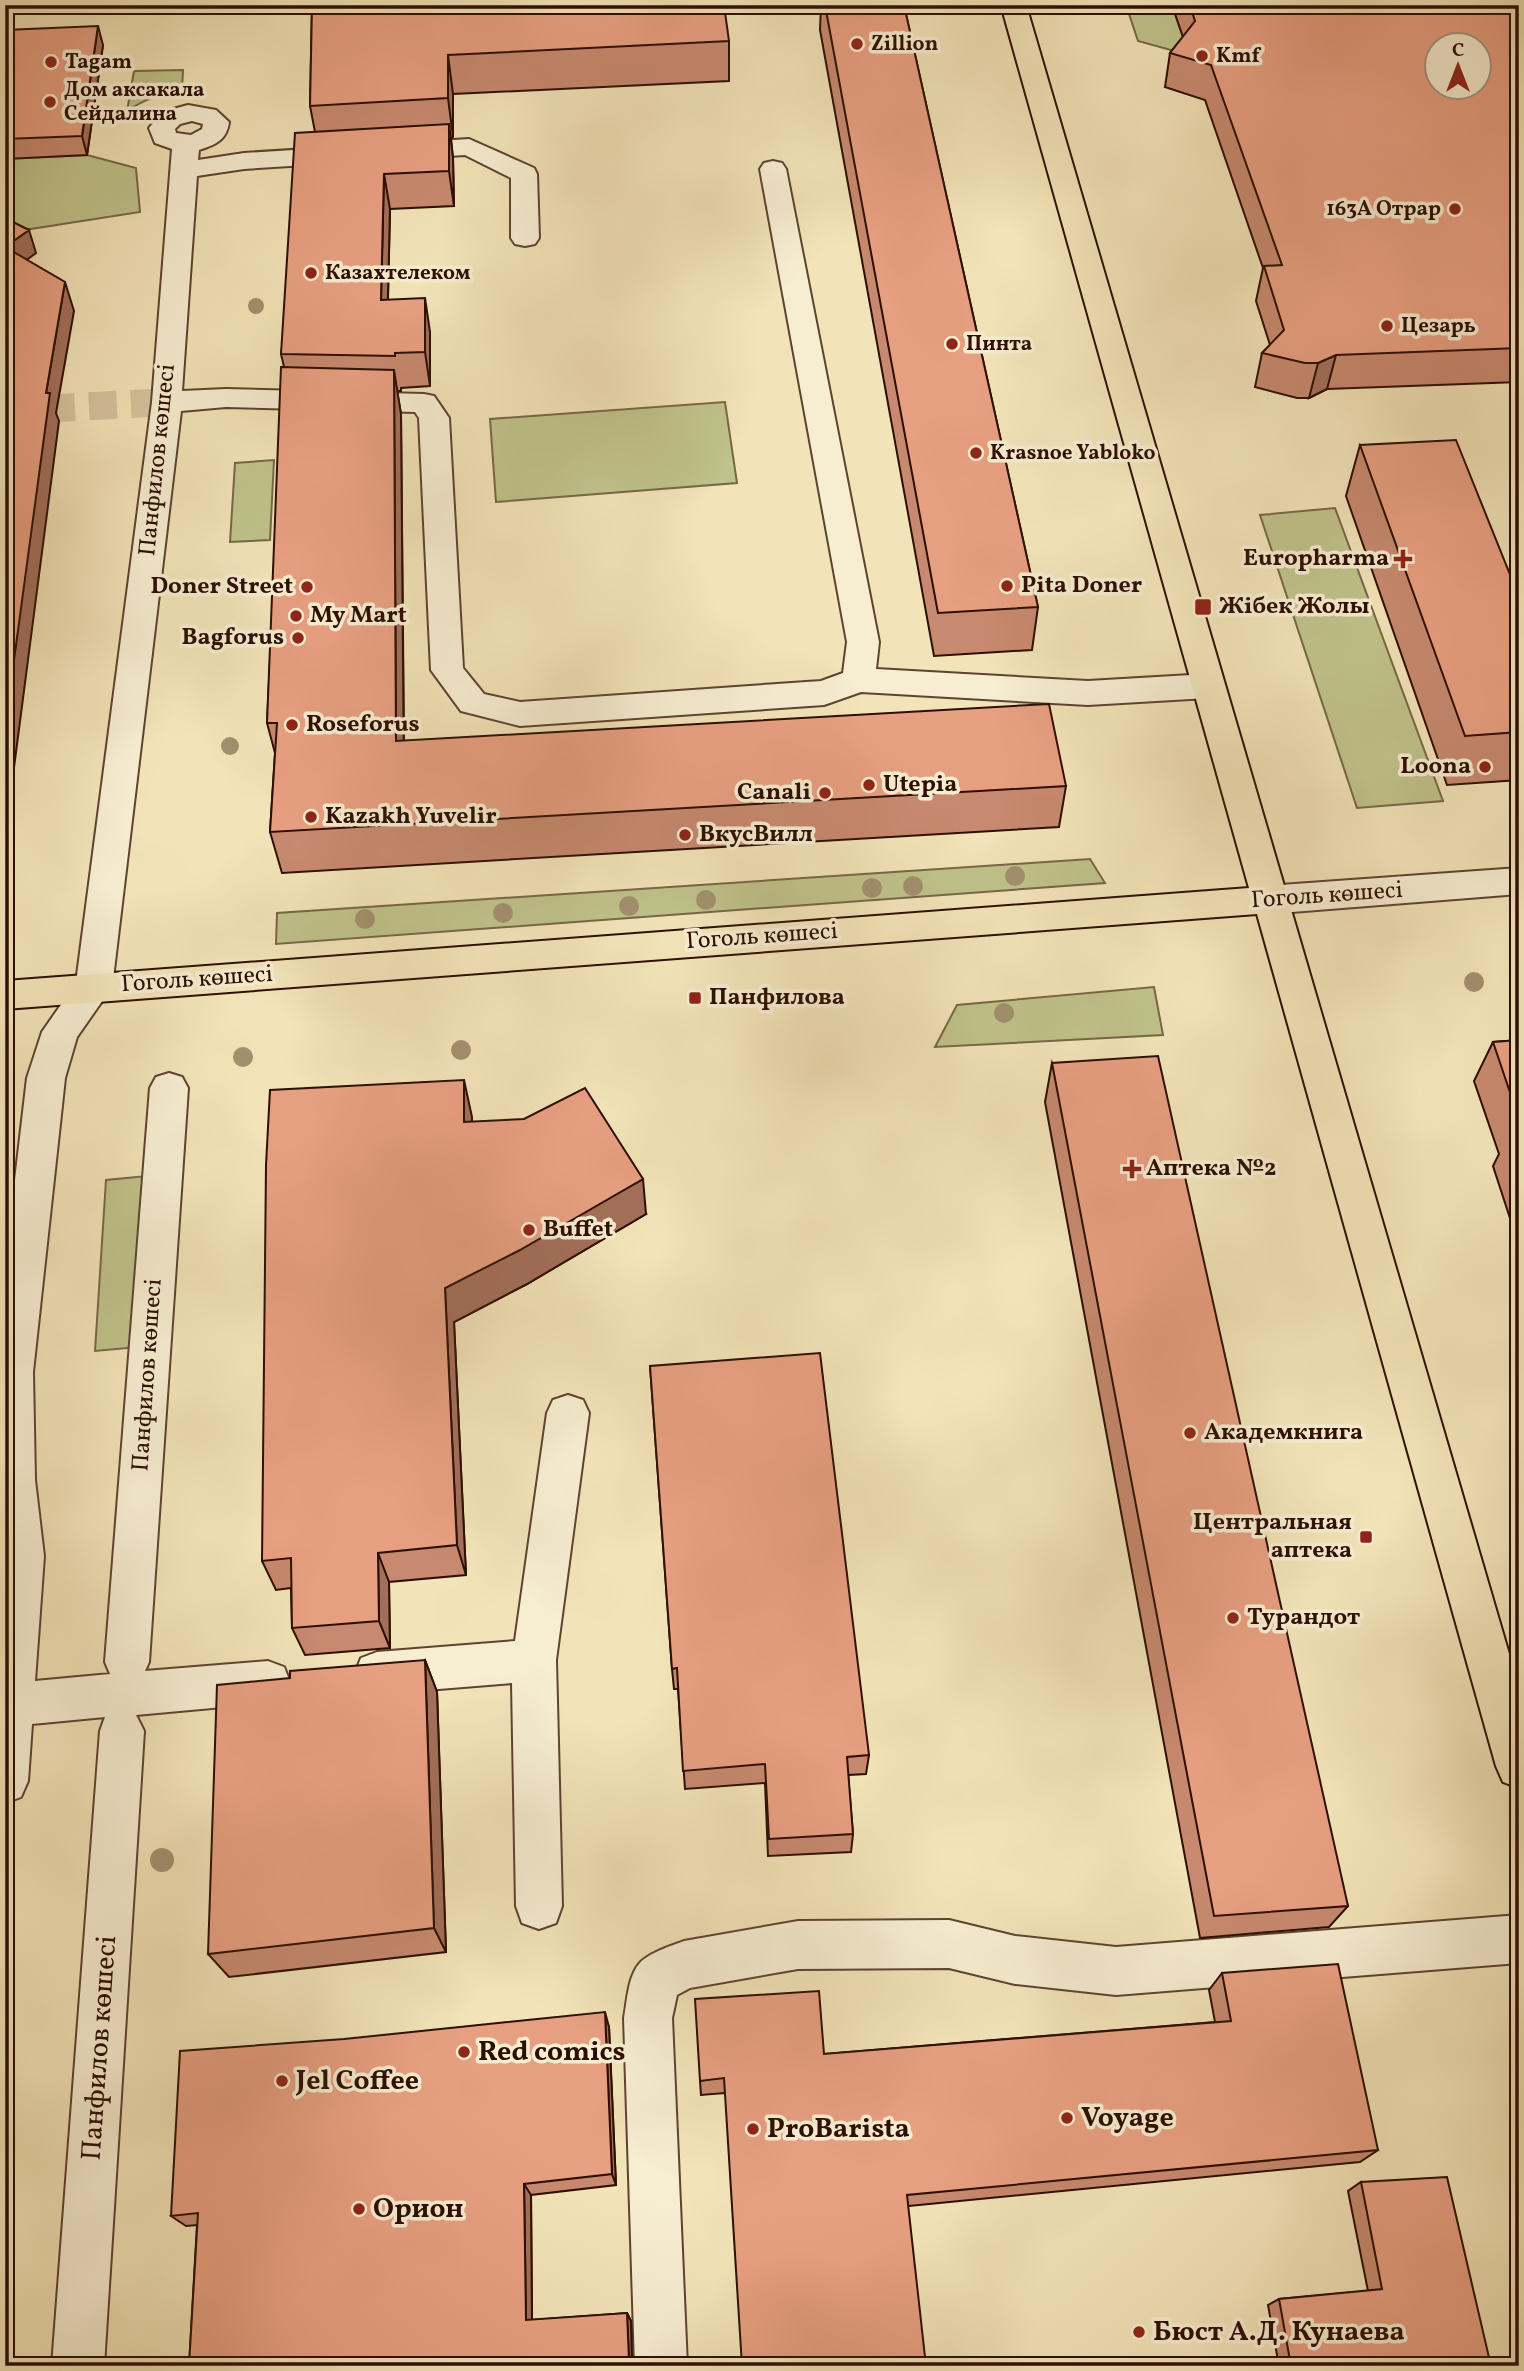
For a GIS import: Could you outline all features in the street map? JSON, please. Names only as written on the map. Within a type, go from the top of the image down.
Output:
[{"type":"main road","points":[[1013,5],[1519,1766]]},
{"type":"main road","name":"Гоголь көшесі","points":[[5,995],[1268,900]]},
{"type":"street","name":"Панфилов көшесі","points":[[94,988],[166,402],[185,157],[244,161],[469,147],[524,174],[525,238]]},
{"type":"street","points":[[773,169],[863,642],[859,680]]},
{"type":"street","points":[[166,402],[226,398],[424,403],[434,418],[447,670],[473,703],[520,714],[824,693],[859,680],[1088,693],[1208,686]]},
{"type":"street","name":"Гоголь көшесі","points":[[1268,900],[1519,881]]},
{"type":"street","points":[[5,1781],[23,1556],[14,1479],[13,1372],[40,1127],[46,1078],[60,1032],[94,988]]},
{"type":"street","name":"Панфилов көшесі","points":[[127,1662],[169,1088]]},
{"type":"street","points":[[539,1906],[534,1660],[568,1413]]},
{"type":"street","points":[[12,1704],[534,1660]]},
{"type":"street","name":"Панфилов көшесі","points":[[78,2366],[122,1731]]},
{"type":"street","points":[[661,2366],[648,2018],[656,1980],[684,1965],[798,1945],[895,1942],[949,1944],[1016,1960],[1116,1971],[1519,1940]]},
{"type":"green space","points":[[1126,5],[1172,5],[1189,55],[1138,41]]},
{"type":"green space","points":[[183,70],[182,91],[153,98],[127,111],[134,71]]},
{"type":"green space","points":[[87,155],[136,168],[140,212],[5,233],[5,159]]},
{"type":"green space","points":[[725,402],[737,483],[496,502],[490,419]]},
{"type":"green space","points":[[274,460],[270,540],[230,542],[235,463]]},
{"type":"green space","points":[[1335,508],[1443,801],[1357,808],[1260,515]]},
{"type":"green space","points":[[1090,859],[1105,883],[276,944],[277,913]]},
{"type":"green space","points":[[1154,987],[1163,1035],[935,1047],[957,1005]]},
{"type":"green space","points":[[178,1173],[171,1344],[95,1351],[106,1180]]},
{"type":"building","points":[[312,5],[724,5],[729,41],[448,55],[448,98],[310,106]]},
{"type":"building","points":[[825,5],[904,5],[1038,607],[938,613]]},
{"type":"building","points":[[1190,5],[1508,5],[1519,29],[1519,348],[1336,355],[1318,363],[1305,363],[1262,353],[1284,330],[1264,266],[1282,265],[1211,65],[1170,53],[1195,21]]},
{"type":"building","name":"Дом аксакала Сейдалина","points":[[98,26],[82,136],[5,139],[5,30]]},
{"type":"building","points":[[449,124],[449,171],[384,174],[381,300],[425,298],[425,352],[395,353],[395,356],[281,354],[295,133]]},
{"type":"building","points":[[5,218],[29,230],[5,247]]},
{"type":"building","points":[[12,251],[65,282],[46,393],[50,393],[5,727],[5,294]]},
{"type":"building","points":[[281,367],[394,370],[396,741],[1049,704],[1066,786],[270,832],[277,723],[267,723]]},
{"type":"building","points":[[1456,440],[1519,597],[1519,732],[1465,736],[1360,445]]},
{"type":"building","points":[[1519,1040],[1519,1119],[1493,1042]]},
{"type":"building","points":[[1158,1056],[1348,1906],[1214,1916],[1052,1063]]},
{"type":"building","points":[[464,1080],[464,1122],[524,1119],[585,1088],[643,1179],[520,1250],[445,1288],[457,1545],[378,1553],[379,1621],[292,1628],[291,1558],[262,1561],[266,1165],[270,1090]]},
{"type":"building","points":[[1519,1128],[1519,1150],[1512,1129]]},
{"type":"building","points":[[820,1353],[869,1755],[847,1757],[853,1834],[769,1839],[765,1764],[683,1771],[677,1668],[672,1669],[650,1366]]},
{"type":"building","points":[[425,1660],[434,1928],[208,1954],[217,1685],[290,1678],[290,1671]]},
{"type":"building","points":[[1338,1964],[1378,2150],[907,2195],[926,2366],[742,2366],[724,2078],[700,2081],[695,1999],[819,1991],[824,2054],[1231,2021],[1222,1973]]},
{"type":"building","name":"Орион","points":[[605,2012],[612,2174],[524,2184],[526,2320],[627,2313],[629,2360],[648,2362],[648,2366],[189,2366],[198,2213],[171,2216],[180,2051],[344,2039]]},
{"type":"building","points":[[1447,2177],[1491,2366],[1291,2366],[1279,2299],[1382,2289],[1361,2182]]},
{"type":"tunnel","points":[[5,411],[167,402]]},
{"type":"place","name":"Zillion","points":[[857,44]]},
{"type":"place","name":"Kmf","points":[[1202,56]]},
{"type":"place","name":"Tagam","points":[[51,62]]},
{"type":"place","name":"Дом аксакала Сейдалина","points":[[50,102]]},
{"type":"place","name":"163А Отрар","points":[[1455,209]]},
{"type":"place","name":"Казахтелеком","points":[[311,273]]},
{"type":"place","name":"Цезарь","points":[[1387,326]]},
{"type":"place","name":"Пинта","points":[[952,344]]},
{"type":"place","name":"Krasnoe Yabloko","points":[[976,453]]},
{"type":"place","name":"Europharma","points":[[1403,559]]},
{"type":"place","name":"Pita Doner","points":[[1007,586]]},
{"type":"place","name":"Doner Street","points":[[307,587]]},
{"type":"place","name":"Жібек Жолы","points":[[1203,607]]},
{"type":"place","name":"My Mart","points":[[296,616]]},
{"type":"place","name":"Bagforus","points":[[298,638]]},
{"type":"place","name":"Roseforus","points":[[292,725]]},
{"type":"place","name":"Loona","points":[[1485,767]]},
{"type":"place","name":"Utepia","points":[[869,785]]},
{"type":"place","name":"Canali","points":[[825,793]]},
{"type":"place","name":"Kazakh Yuvelir","points":[[311,817]]},
{"type":"place","name":"ВкусВилл","points":[[685,835]]},
{"type":"place","name":"Панфилова","points":[[695,998]]},
{"type":"place","name":"Аптека №2","points":[[1132,1169]]},
{"type":"place","name":"Buffet","points":[[529,1230]]},
{"type":"place","name":"Академкнига","points":[[1190,1433]]},
{"type":"place","name":"Центральная аптека","points":[[1366,1537]]},
{"type":"place","name":"Турандот","points":[[1233,1618]]},
{"type":"place","name":"Red comics","points":[[464,2052]]},
{"type":"place","name":"Jel Coffee","points":[[282,2081]]},
{"type":"place","name":"Voyage","points":[[1067,2118]]},
{"type":"place","name":"ProBarista","points":[[753,2129]]},
{"type":"place","name":"Орион","points":[[359,2209]]},
{"type":"place","name":"Бюст А.Д. Кунаева","points":[[1139,2332]]}]
